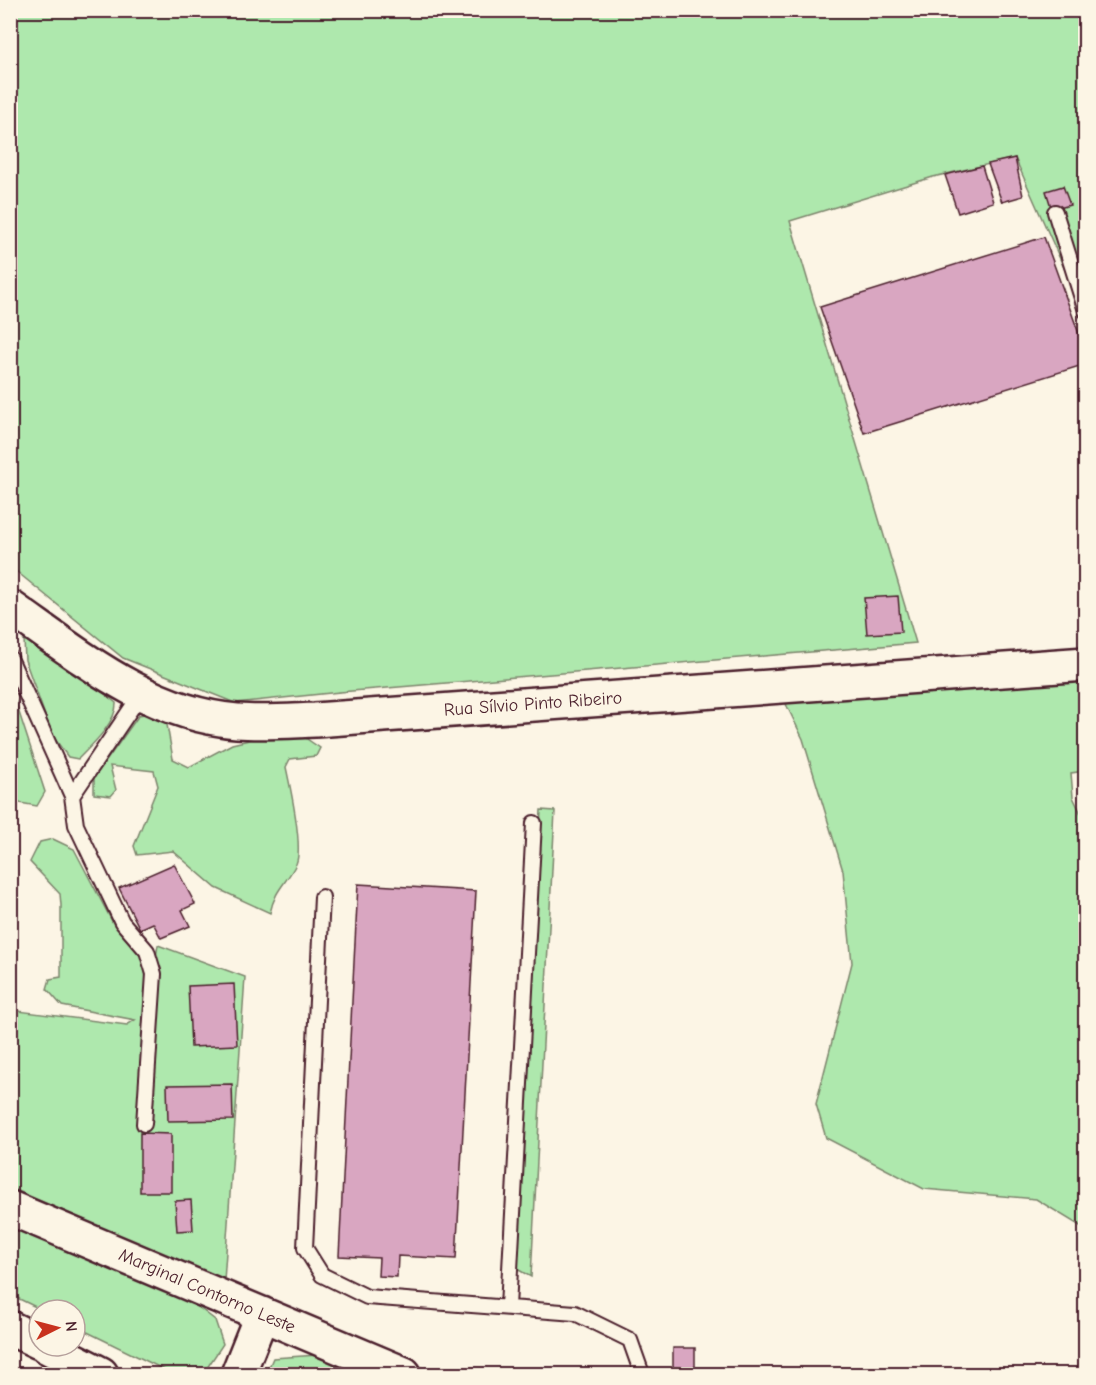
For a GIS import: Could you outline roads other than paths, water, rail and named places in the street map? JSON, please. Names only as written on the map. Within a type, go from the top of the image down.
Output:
[{"type":"main road","name":"Rua Sílvio Pinto Ribeiro","points":[[10,607],[112,678],[141,694],[174,707],[236,721],[273,722],[1086,664]]},
{"type":"main road","name":"Marginal Contorno Leste","points":[[10,1208],[404,1374]]},
{"type":"main road","points":[[239,1372],[262,1314]]},
{"type":"main road","points":[[10,1328],[27,1336]]},
{"type":"main road","points":[[70,1358],[101,1374]]},
{"type":"lane","points":[[1055,212],[1086,311]]},
{"type":"lane","points":[[10,658],[72,796],[76,825],[122,922],[147,951],[154,974],[144,1124]]},
{"type":"lane","points":[[72,796],[141,694]]},
{"type":"lane","points":[[508,1307],[534,823]]},
{"type":"lane","points":[[322,897],[305,1248],[322,1275],[367,1297],[575,1313],[630,1340],[642,1374]]}]
